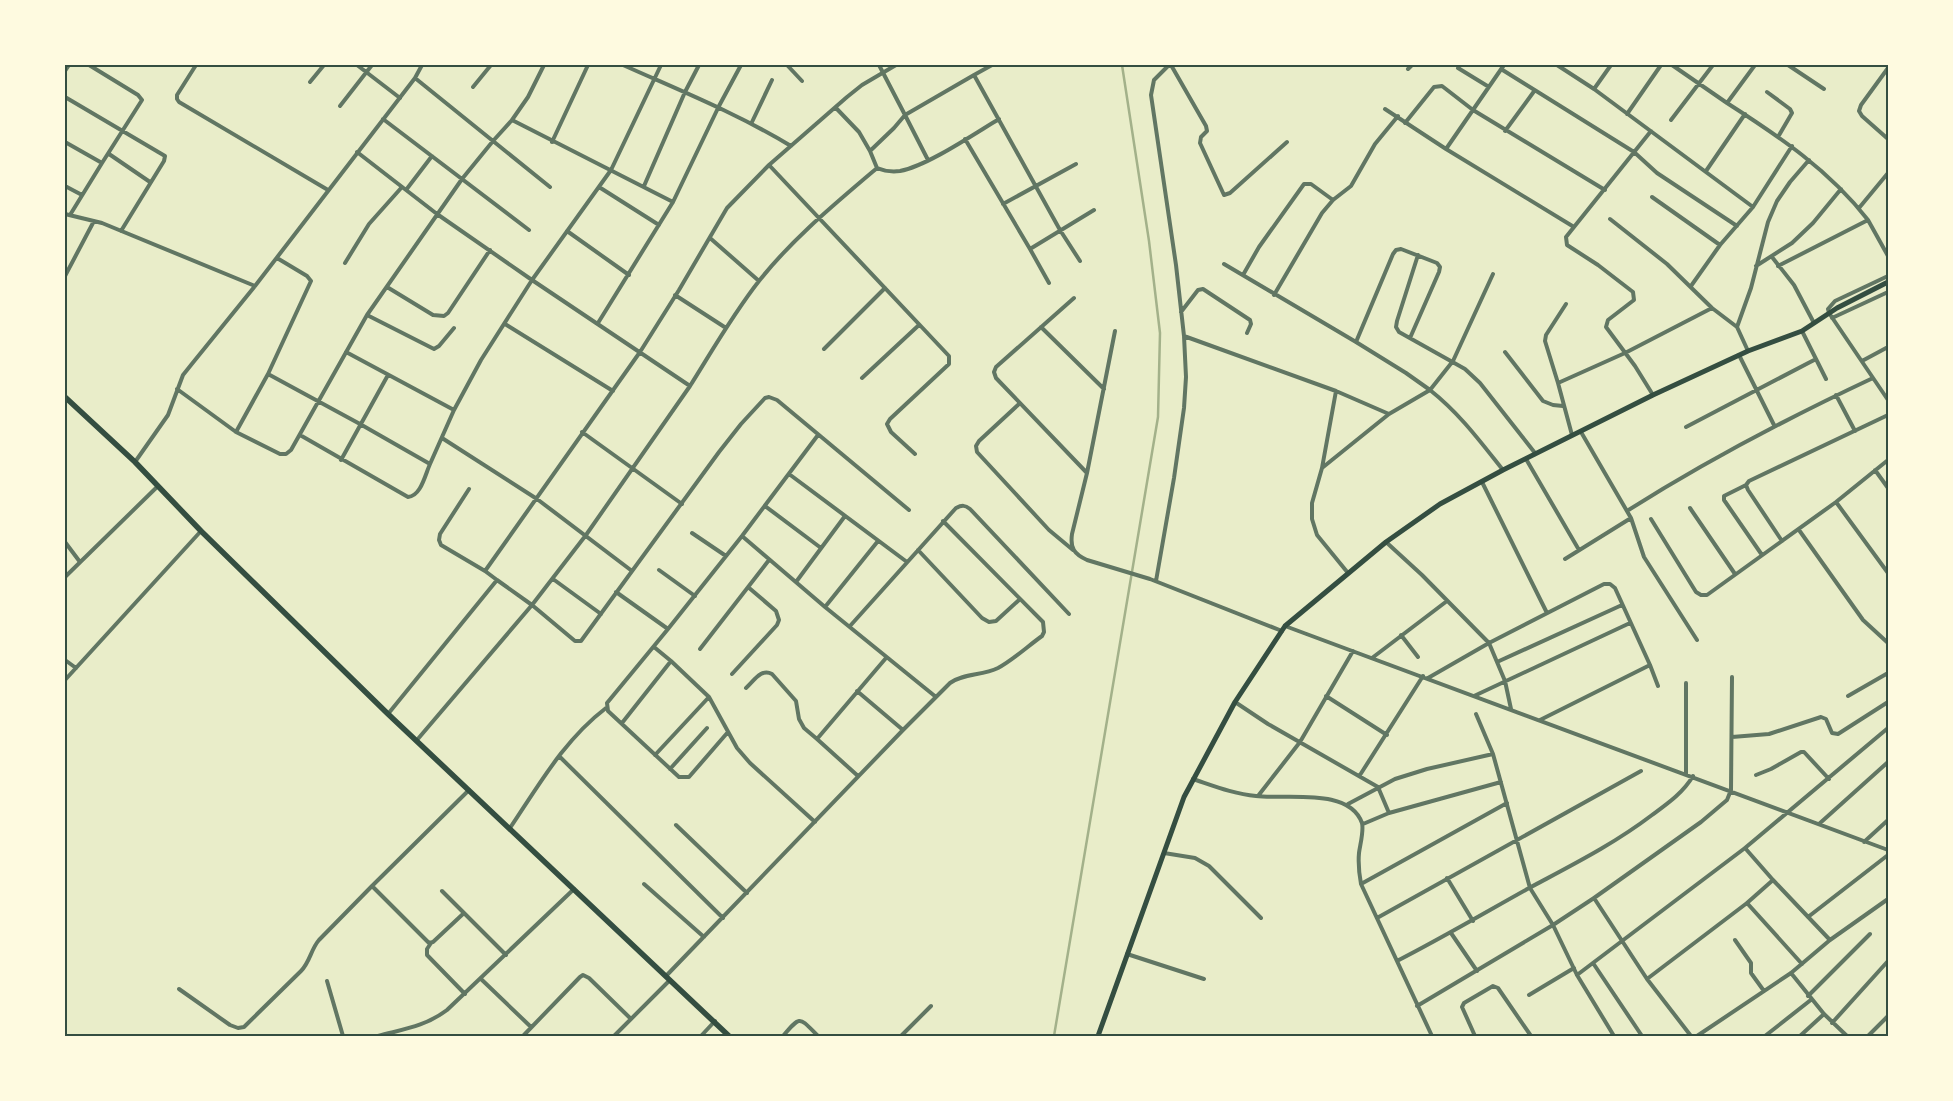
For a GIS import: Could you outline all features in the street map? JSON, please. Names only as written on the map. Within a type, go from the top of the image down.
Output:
[{"type":"main road","points":[[1098,1036],[1184,797],[1235,702],[1284,628],[1386,542],[1440,504],[1535,453],[1653,395],[1748,350],[1802,331],[1830,316],[1837,308],[1888,282]]},
{"type":"main road","points":[[65,397],[135,462],[202,531],[388,714],[729,1036]]},
{"type":"street","points":[[65,70],[69,65]]},
{"type":"street","points":[[89,65],[141,97],[141,103],[82,195],[67,214],[94,220],[255,286]]},
{"type":"street","points":[[196,65],[177,95],[179,102],[328,190]]},
{"type":"street","points":[[310,82],[324,65]]},
{"type":"street","points":[[356,65],[400,98]]},
{"type":"street","points":[[340,106],[372,65]]},
{"type":"street","points":[[135,462],[168,415],[178,388],[191,365],[277,258],[400,98],[422,65]]},
{"type":"street","points":[[473,86],[491,65]]},
{"type":"street","points":[[178,388],[236,432],[280,454],[286,454],[291,450],[367,315],[462,179],[512,120],[528,97],[544,65]]},
{"type":"street","points":[[552,142],[588,65]]},
{"type":"street","points":[[623,65],[719,106],[752,122],[791,146]]},
{"type":"street","points":[[300,436],[408,497],[417,493],[454,410],[481,360],[532,280],[611,170],[661,65]]},
{"type":"street","points":[[644,186],[685,92],[699,65]]},
{"type":"street","points":[[598,323],[673,202],[741,65]]},
{"type":"street","points":[[787,65],[802,81]]},
{"type":"street","points":[[879,65],[928,160]]},
{"type":"street","points":[[485,571],[640,352],[727,208],[769,165],[791,146],[862,86],[896,65]]},
{"type":"street","points":[[870,150],[905,115],[992,65]]},
{"type":"street","points":[[1156,581],[1184,408],[1186,377],[1184,336],[1151,95],[1154,80],[1170,65],[1206,126],[1206,131],[1201,137],[1200,143],[1224,195],[1230,193],[1287,142]]},
{"type":"street","points":[[1452,65],[1459,66],[1489,87]]},
{"type":"street","points":[[1556,65],[1594,89],[1753,207]]},
{"type":"street","points":[[1594,89],[1611,65]]},
{"type":"street","points":[[1627,114],[1662,65]]},
{"type":"street","points":[[1672,65],[1792,146],[1842,189],[1868,220],[1888,256]]},
{"type":"street","points":[[1671,120],[1713,65]]},
{"type":"street","points":[[1727,103],[1755,65]]},
{"type":"street","points":[[1788,65],[1824,89]]},
{"type":"street","points":[[1446,149],[1503,67],[1535,90],[1634,152],[1664,178],[1737,226]]},
{"type":"street","points":[[1888,68],[1861,105],[1859,111],[1862,116],[1888,139]]},
{"type":"street","points":[[974,75],[1060,230],[1080,261]]},
{"type":"street","points":[[415,78],[550,186]]},
{"type":"street","points":[[752,122],[772,80]]},
{"type":"street","points":[[1405,123],[1434,87],[1442,86],[1504,131],[1604,190]]},
{"type":"street","points":[[1504,131],[1535,90]]},
{"type":"street","points":[[1767,92],[1790,109],[1792,113],[1778,137]]},
{"type":"street","points":[[65,97],[164,156],[164,161],[121,231]]},
{"type":"street","points":[[836,108],[858,132],[870,150],[877,168]]},
{"type":"street","points":[[1385,109],[1446,149],[1574,227]]},
{"type":"street","points":[[1706,172],[1745,114]]},
{"type":"street","points":[[1274,295],[1303,244],[1333,200],[1351,186],[1375,144],[1398,116]]},
{"type":"street","points":[[383,119],[529,230]]},
{"type":"street","points":[[877,168],[886,171],[899,171],[928,160],[999,119]]},
{"type":"street","points":[[512,120],[673,202]]},
{"type":"street","points":[[1651,131],[1566,237],[1567,245],[1598,265],[1633,292],[1632,302],[1608,320],[1606,328],[1653,395]]},
{"type":"street","points":[[965,139],[1049,284]]},
{"type":"street","points":[[65,142],[102,163]]},
{"type":"street","points":[[1691,286],[1720,245],[1753,207],[1792,146]]},
{"type":"street","points":[[358,152],[437,214],[690,386]]},
{"type":"street","points":[[108,154],[150,182]]},
{"type":"street","points":[[346,263],[369,224],[432,156]]},
{"type":"street","points":[[1737,327],[1751,288],[1768,222],[1777,201],[1809,160]]},
{"type":"street","points":[[1003,204],[1076,164]]},
{"type":"street","points":[[769,165],[949,356],[948,364],[887,424],[888,429],[915,454]]},
{"type":"street","points":[[417,740],[532,605],[586,535],[690,386],[759,280],[818,219],[877,168]]},
{"type":"street","points":[[1859,208],[1888,173]]},
{"type":"street","points":[[1242,276],[1259,247],[1304,184],[1311,184],[1333,200]]},
{"type":"street","points":[[65,186],[82,195]]},
{"type":"street","points":[[598,187],[659,225]]},
{"type":"street","points":[[1756,266],[1792,243],[1813,223],[1842,189]]},
{"type":"street","points":[[1652,198],[1720,245]]},
{"type":"street","points":[[1030,249],[1094,210]]},
{"type":"street","points":[[1610,219],[1667,264],[1712,308],[1737,327],[1748,350]]},
{"type":"street","points":[[65,276],[94,220]]},
{"type":"street","points":[[1778,266],[1868,220]]},
{"type":"street","points":[[567,232],[629,275]]},
{"type":"street","points":[[710,238],[759,280]]},
{"type":"street","points":[[1356,342],[1393,254],[1396,250],[1402,249],[1437,263],[1440,267],[1410,338]]},
{"type":"street","points":[[387,287],[433,315],[444,316],[448,313],[490,250]]},
{"type":"street","points":[[1418,255],[1396,327],[1399,332],[1465,369],[1480,383],[1535,453]]},
{"type":"street","points":[[1772,257],[1794,285],[1814,323]]},
{"type":"street","points":[[236,432],[268,374],[311,281],[307,276],[277,258]]},
{"type":"street","points":[[1224,264],[1356,342],[1430,390],[1464,420],[1503,470]]},
{"type":"street","points":[[1322,468],[1389,414],[1430,390],[1453,361],[1493,274]]},
{"type":"street","points":[[1888,276],[1830,305],[1830,316],[1888,400]]},
{"type":"street","points":[[824,349],[885,288]]},
{"type":"street","points":[[1181,312],[1198,290],[1203,289],[1250,320],[1247,333]]},
{"type":"street","points":[[1830,316],[1888,292]]},
{"type":"street","points":[[675,296],[726,328]]},
{"type":"street","points":[[1074,298],[996,367],[994,372],[996,378],[1018,404],[1086,473]]},
{"type":"street","points":[[1566,304],[1546,335],[1545,341],[1572,435]]},
{"type":"street","points":[[1558,383],[1625,353],[1712,308]]},
{"type":"street","points":[[367,315],[434,349],[439,346],[454,328]]},
{"type":"street","points":[[505,324],[613,391]]},
{"type":"street","points":[[862,378],[919,325]]},
{"type":"street","points":[[1041,327],[1104,388]]},
{"type":"street","points":[[1073,550],[1071,543],[1072,534],[1115,331]]},
{"type":"street","points":[[1802,331],[1826,379]]},
{"type":"street","points":[[1184,336],[1336,391],[1389,414]]},
{"type":"street","points":[[1862,361],[1888,347]]},
{"type":"street","points":[[346,352],[454,410]]},
{"type":"street","points":[[1505,352],[1543,401],[1563,406]]},
{"type":"street","points":[[1739,355],[1774,426]]},
{"type":"street","points":[[1686,427],[1816,359]]},
{"type":"street","points":[[268,374],[430,464]]},
{"type":"street","points":[[342,460],[388,375]]},
{"type":"street","points":[[1627,511],[1716,457],[1774,426],[1873,378]]},
{"type":"street","points":[[1336,391],[1322,468],[1312,503],[1312,519],[1317,535],[1348,574]]},
{"type":"street","points":[[1836,395],[1855,431]]},
{"type":"street","points":[[469,489],[440,534],[439,540],[441,545],[485,571],[578,642],[581,641],[602,614],[616,592],[741,424],[764,398],[773,398],[909,510]]},
{"type":"street","points":[[1018,404],[979,441],[976,446],[977,452],[1049,530],[1078,556],[1156,581],[1425,677],[1686,774],[1729,795],[1789,813],[1888,850]]},
{"type":"street","points":[[1762,555],[1724,500],[1724,496],[1746,485],[1749,481],[1888,415]]},
{"type":"street","points":[[582,432],[682,504]]},
{"type":"street","points":[[1580,432],[1631,518],[1644,557],[1697,640]]},
{"type":"street","points":[[510,828],[578,731],[606,708],[607,704],[742,536],[818,435]]},
{"type":"street","points":[[442,438],[537,499],[632,571]]},
{"type":"street","points":[[1526,459],[1579,550]]},
{"type":"street","points":[[1651,518],[1696,592],[1701,595],[1707,595],[1799,530],[1888,460]]},
{"type":"street","points":[[1875,470],[1888,488]]},
{"type":"street","points":[[789,474],[907,562]]},
{"type":"street","points":[[1482,482],[1547,613]]},
{"type":"street","points":[[1746,485],[1782,541]]},
{"type":"street","points":[[65,577],[158,486]]},
{"type":"street","points":[[1836,502],[1888,573]]},
{"type":"street","points":[[765,506],[821,548]]},
{"type":"street","points":[[850,626],[943,521],[956,508],[966,506],[1069,614]]},
{"type":"street","points":[[1690,508],[1735,574]]},
{"type":"street","points":[[796,582],[845,516]]},
{"type":"street","points":[[1565,559],[1631,518]]},
{"type":"street","points":[[614,1036],[632,1019],[704,937],[936,697],[957,678],[975,676],[998,668],[1042,636],[1044,632],[1042,622],[943,521]]},
{"type":"street","points":[[1799,530],[1863,620],[1888,643]]},
{"type":"street","points":[[65,680],[202,531]]},
{"type":"street","points":[[692,534],[726,556]]},
{"type":"street","points":[[742,536],[886,658],[936,697]]},
{"type":"street","points":[[825,607],[878,540]]},
{"type":"street","points":[[65,542],[80,562]]},
{"type":"street","points":[[1386,542],[1422,575],[1489,643],[1505,682],[1511,709]]},
{"type":"street","points":[[918,550],[982,618],[989,622],[996,621],[1019,600]]},
{"type":"street","points":[[700,649],[770,560]]},
{"type":"street","points":[[659,570],[695,596]]},
{"type":"street","points":[[553,578],[602,614]]},
{"type":"street","points":[[388,714],[497,580]]},
{"type":"street","points":[[1360,775],[1425,677],[1604,584],[1610,584],[1615,588],[1658,686]]},
{"type":"street","points":[[732,674],[779,620],[776,610],[748,587]]},
{"type":"street","points":[[616,592],[668,629]]},
{"type":"street","points":[[1372,658],[1447,601]]},
{"type":"street","points":[[1497,662],[1622,605]]},
{"type":"street","points":[[1474,696],[1630,623]]},
{"type":"street","points":[[1402,635],[1418,657]]},
{"type":"street","points":[[654,647],[708,697],[737,748],[750,763],[815,822]]},
{"type":"street","points":[[1258,796],[1300,742],[1353,651]]},
{"type":"street","points":[[817,739],[886,658]]},
{"type":"street","points":[[65,660],[76,668]]},
{"type":"street","points":[[622,723],[671,661]]},
{"type":"street","points":[[1540,720],[1650,665]]},
{"type":"street","points":[[746,688],[762,672],[767,671],[772,674],[796,701],[799,720],[804,728],[858,776]]},
{"type":"street","points":[[1848,696],[1888,674]]},
{"type":"street","points":[[1418,1006],[1553,925],[1594,898],[1701,822],[1729,795],[1732,737],[1732,677]]},
{"type":"street","points":[[1686,683],[1686,774]]},
{"type":"street","points":[[857,691],[903,730]]},
{"type":"street","points":[[1326,696],[1387,735]]},
{"type":"street","points":[[655,755],[708,697]]},
{"type":"street","points":[[1235,702],[1378,787],[1389,813]]},
{"type":"street","points":[[1732,737],[1769,734],[1821,717],[1826,719],[1832,733],[1838,734],[1888,702]]},
{"type":"street","points":[[606,708],[678,777],[689,777],[728,732]]},
{"type":"street","points":[[1476,714],[1493,754],[1530,888],[1553,925],[1577,975],[1614,1036]]},
{"type":"street","points":[[670,769],[707,728]]},
{"type":"street","points":[[1577,975],[1745,848],[1888,728]]},
{"type":"street","points":[[1756,775],[1804,752],[1829,779]]},
{"type":"street","points":[[1348,804],[1395,779],[1427,768],[1493,754]]},
{"type":"street","points":[[559,756],[723,918]]},
{"type":"street","points":[[1819,824],[1888,762]]},
{"type":"street","points":[[1377,918],[1641,771]]},
{"type":"street","points":[[1397,961],[1452,933],[1599,850],[1671,802],[1688,785],[1692,778]]},
{"type":"street","points":[[1193,779],[1233,793],[1330,799],[1348,804],[1355,810],[1363,824],[1359,870],[1362,884],[1432,1036]]},
{"type":"street","points":[[1363,824],[1389,813],[1501,782]]},
{"type":"street","points":[[179,989],[230,1025],[238,1028],[244,1027],[307,965],[313,946],[469,790]]},
{"type":"street","points":[[1362,884],[1507,803]]},
{"type":"street","points":[[1864,842],[1888,820]]},
{"type":"street","points":[[676,825],[747,893]]},
{"type":"street","points":[[1745,848],[1830,940]]},
{"type":"street","points":[[1164,854],[1195,858],[1209,866],[1261,918]]},
{"type":"street","points":[[1808,917],[1888,855]]},
{"type":"street","points":[[1447,878],[1473,921]]},
{"type":"street","points":[[1647,979],[1773,880]]},
{"type":"street","points":[[644,884],[704,937]]},
{"type":"street","points":[[372,886],[426,941],[431,943]]},
{"type":"street","points":[[378,1036],[416,1028],[434,1020],[465,994],[574,889]]},
{"type":"street","points":[[442,890],[506,955]]},
{"type":"street","points":[[1594,898],[1647,979],[1691,1036]]},
{"type":"street","points":[[1697,1036],[1791,973],[1830,940],[1888,899]]},
{"type":"street","points":[[1747,902],[1802,964]]},
{"type":"street","points":[[464,914],[431,943],[427,949],[427,955],[465,994]]},
{"type":"street","points":[[1452,933],[1477,971]]},
{"type":"street","points":[[1764,1036],[1810,998],[1870,934]]},
{"type":"street","points":[[1735,940],[1751,963],[1751,973],[1764,991]]},
{"type":"street","points":[[1127,954],[1204,979]]},
{"type":"street","points":[[1832,1023],[1888,962]]},
{"type":"street","points":[[1593,963],[1642,1036]]},
{"type":"street","points":[[1529,995],[1574,968]]},
{"type":"street","points":[[1791,973],[1824,1014],[1847,1036]]},
{"type":"street","points":[[523,1036],[583,976],[589,978],[632,1019]]},
{"type":"street","points":[[481,979],[531,1027]]},
{"type":"street","points":[[327,981],[343,1036]]},
{"type":"street","points":[[1475,1036],[1462,1007],[1464,1003],[1493,986],[1498,988],[1530,1036]]},
{"type":"street","points":[[901,1036],[931,1006]]},
{"type":"street","points":[[1800,1036],[1824,1014]]},
{"type":"street","points":[[1868,1036],[1888,1016]]},
{"type":"street","points":[[783,1036],[799,1020],[803,1021],[818,1036]]},
{"type":"street","points":[[701,1036],[715,1021]]},
{"type":"street","points":[[396,1032],[400,1036]]},
{"type":"waterway","points":[[1054,1036],[1158,417],[1160,333],[1149,241],[1122,65]]}]
